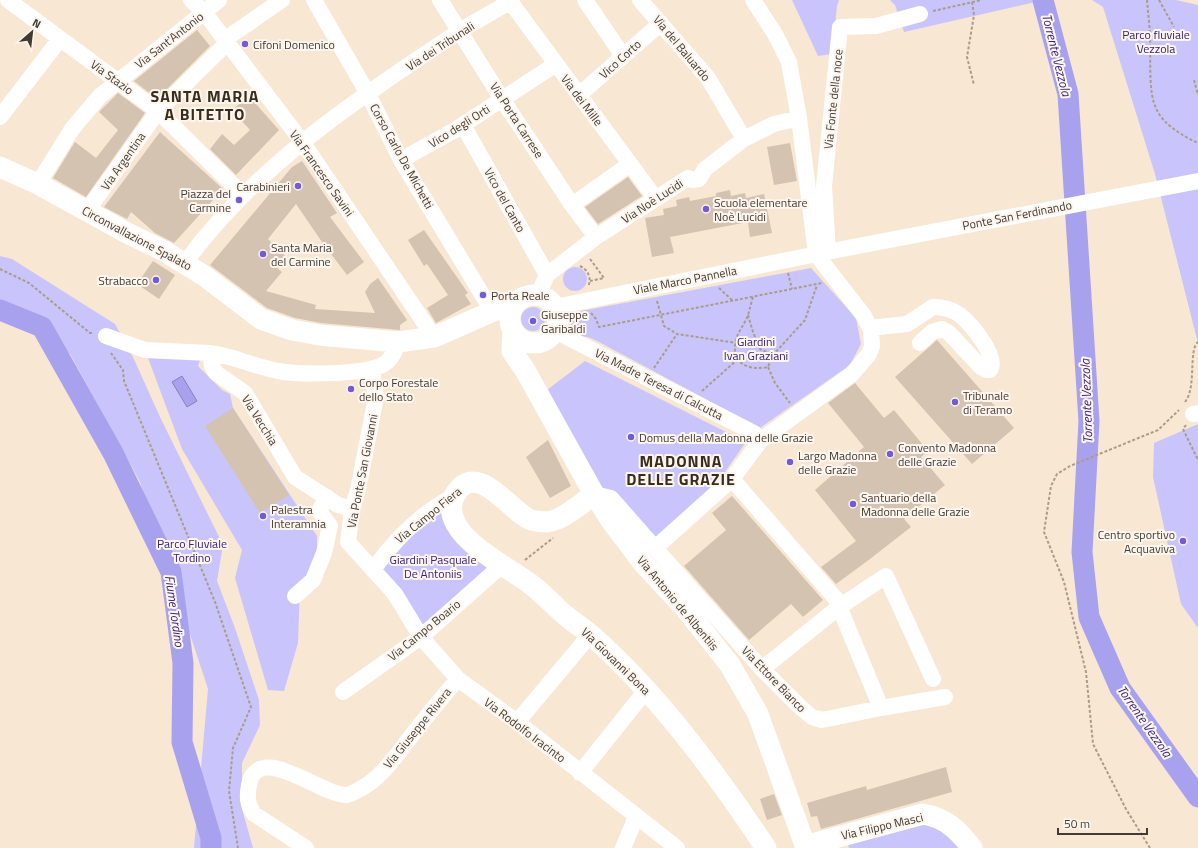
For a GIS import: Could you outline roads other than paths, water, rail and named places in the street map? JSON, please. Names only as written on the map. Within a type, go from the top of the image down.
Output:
[{"type":"main road","name":"Circonvallazione Spalato","points":[[0,167],[38,184],[185,263],[261,319],[292,330],[319,335],[398,342],[434,337],[497,321]]},
{"type":"main road","points":[[525,370],[526,356],[534,343],[548,338],[555,330],[558,318],[555,307],[548,299],[528,298],[497,321],[520,338],[534,343]]},
{"type":"main road","name":"Via Antonio de Albentiis","points":[[497,321],[512,351],[525,370],[594,494],[643,563],[685,608],[730,665],[758,714],[805,847]]},
{"type":"main road","name":"Via Campo Fiera","points":[[454,496],[461,487],[470,483],[484,484],[526,517],[532,520],[548,522],[576,508],[594,494]]},
{"type":"main road","name":"Via Giovanni Bona","points":[[454,496],[450,511],[456,525],[476,545],[530,584],[590,635],[647,689],[742,812],[766,848]]},
{"type":"main road","name":"Via Filippo Masci","points":[[805,847],[923,814],[933,816],[952,825],[972,848]]},
{"type":"street","name":"Via Stazio","points":[[8,0],[158,111],[244,195]]},
{"type":"street","name":"Via Francesco Savini","points":[[192,0],[204,12],[303,142],[434,337]]},
{"type":"street","name":"Via Sant'Antonio","points":[[38,184],[72,129],[100,96],[219,0]]},
{"type":"street","name":"Via Argentina","points":[[87,211],[158,111],[226,41],[282,0]]},
{"type":"street","name":"Corso Carlo De Michetti","points":[[314,0],[368,94],[401,160],[497,321]]},
{"type":"street","name":"Via Porta Carrese","points":[[440,0],[461,31],[502,99],[572,205],[596,237]]},
{"type":"street","points":[[585,0],[623,56]]},
{"type":"street","points":[[655,548],[732,478],[761,440],[852,374],[870,354],[872,346],[870,328],[859,309],[835,280],[827,252],[789,62],[775,34],[753,0]]},
{"type":"street","name":"Via dei Tribunali","points":[[185,263],[244,195],[289,152],[368,94],[461,31],[510,1]]},
{"type":"street","name":"Via dei Mille","points":[[510,1],[656,199]]},
{"type":"street","name":"Via del Baluardo","points":[[644,1],[708,78],[744,139]]},
{"type":"street","name":"Via Fonte della noce","points":[[827,252],[824,186],[840,27],[876,26],[920,14]]},
{"type":"street","name":"Vico Corto","points":[[579,95],[661,23]]},
{"type":"street","points":[[0,117],[60,39]]},
{"type":"street","name":"Vico degli Orti","points":[[401,160],[463,124],[556,64]]},
{"type":"street","name":"Via Noè Lucidi","points":[[528,298],[547,275],[596,237],[688,178],[700,181],[704,169],[744,139],[774,124],[799,118]]},
{"type":"street","name":"Vico del Canto","points":[[463,124],[547,275]]},
{"type":"street","points":[[572,205],[630,164]]},
{"type":"street","name":"Ponte San Ferdinando","points":[[827,252],[1198,181]]},
{"type":"street","name":"Viale Marco Pannella","points":[[555,307],[827,252]]},
{"type":"street","points":[[870,328],[907,324],[933,307],[955,312],[962,317],[989,350],[993,361],[992,367],[990,370],[986,370],[981,367],[949,333],[942,329],[932,332],[920,343]]},
{"type":"street","name":"Via Madre Teresa di Calcutta","points":[[555,330],[646,379],[754,433],[761,440]]},
{"type":"street","points":[[106,336],[145,350],[226,355],[276,371],[297,374],[372,370],[390,360],[398,342]]},
{"type":"street","name":"Via Vecchia","points":[[210,353],[212,366],[216,373],[245,393],[295,477],[338,505],[352,509]]},
{"type":"street","name":"Via Ponte San Giovanni","points":[[372,370],[376,397],[360,482],[352,509],[348,542],[394,594],[421,637]]},
{"type":"street","points":[[732,478],[836,599],[881,708]]},
{"type":"street","name":"Via Ettore Bianco","points":[[594,494],[611,498],[762,668],[799,706],[812,717],[822,720],[945,697]]},
{"type":"street","name":"Via Campo Fiera","points":[[374,570],[399,536],[438,505],[454,496]]},
{"type":"street","points":[[295,596],[313,580],[324,553],[330,526],[319,511],[327,497]]},
{"type":"street","name":"Via Campo Boario","points":[[343,692],[421,637],[502,564]]},
{"type":"street","points":[[762,668],[839,607],[886,576],[933,679]]},
{"type":"street","points":[[517,722],[590,635]]},
{"type":"street","name":"Via Rodolfo Iracinto","points":[[421,637],[458,679],[480,697],[517,722],[676,848]]},
{"type":"street","name":"Via Giuseppe Rivera","points":[[306,848],[254,814],[248,803],[247,792],[250,778],[262,768],[276,769],[290,773],[328,792],[346,795],[364,787],[388,766],[440,699],[458,679]]},
{"type":"street","points":[[580,773],[647,689]]},
{"type":"street","points":[[623,848],[636,817]]},
{"type":"waterway","name":"Torrente Vezzola","points":[[1043,0],[1068,94],[1089,421],[1082,552],[1089,617],[1120,688],[1198,797]]},
{"type":"waterway","name":"Fiume Tordino","points":[[0,310],[42,327],[113,453],[171,572],[183,663],[182,742],[211,838],[211,848]]},
{"type":"place","name":"Cifoni Domenico","points":[[245,44]]},
{"type":"place","name":"Carabinieri","points":[[298,186]]},
{"type":"place","name":"Piazza del Carmine","points":[[239,200]]},
{"type":"place","name":"Scuola elementare Noè Lucidi","points":[[706,209]]},
{"type":"place","name":"Santa Maria del Carmine","points":[[263,254]]},
{"type":"place","name":"Strabacco","points":[[156,280]]},
{"type":"place","name":"Porta Reale","points":[[483,295]]},
{"type":"place","name":"Giuseppe Garibaldi","points":[[533,321]]},
{"type":"place","name":"Corpo Forestale dello Stato","points":[[351,389]]},
{"type":"place","name":"Tribunale di Teramo","points":[[955,402]]},
{"type":"place","name":"Domus della Madonna delle Grazie","points":[[631,437]]},
{"type":"place","name":"Convento Madonna delle Grazie","points":[[890,454]]},
{"type":"place","name":"Largo Madonna delle Grazie","points":[[790,462]]},
{"type":"place","name":"Santuario della Madonna delle Grazie","points":[[853,504]]},
{"type":"place","name":"Palestra Interamnia","points":[[263,516]]},
{"type":"place","name":"Centro sportivo Acquaviva","points":[[1183,541]]},
{"type":"district","name":"SANTA MARIA A BITETTO","points":[[205,105]]},
{"type":"district","name":"MADONNA DELLE GRAZIE","points":[[681,470]]},
{"type":"park label","name":"Parco fluviale Vezzola","points":[[1156,41]]},
{"type":"park label","name":"Giardini Ivan Graziani","points":[[756,348]]},
{"type":"park label","name":"Parco Fluviale Tordino","points":[[192,550]]},
{"type":"park label","name":"Giardini Pasquale De Antoniis","points":[[433,566]]}]
